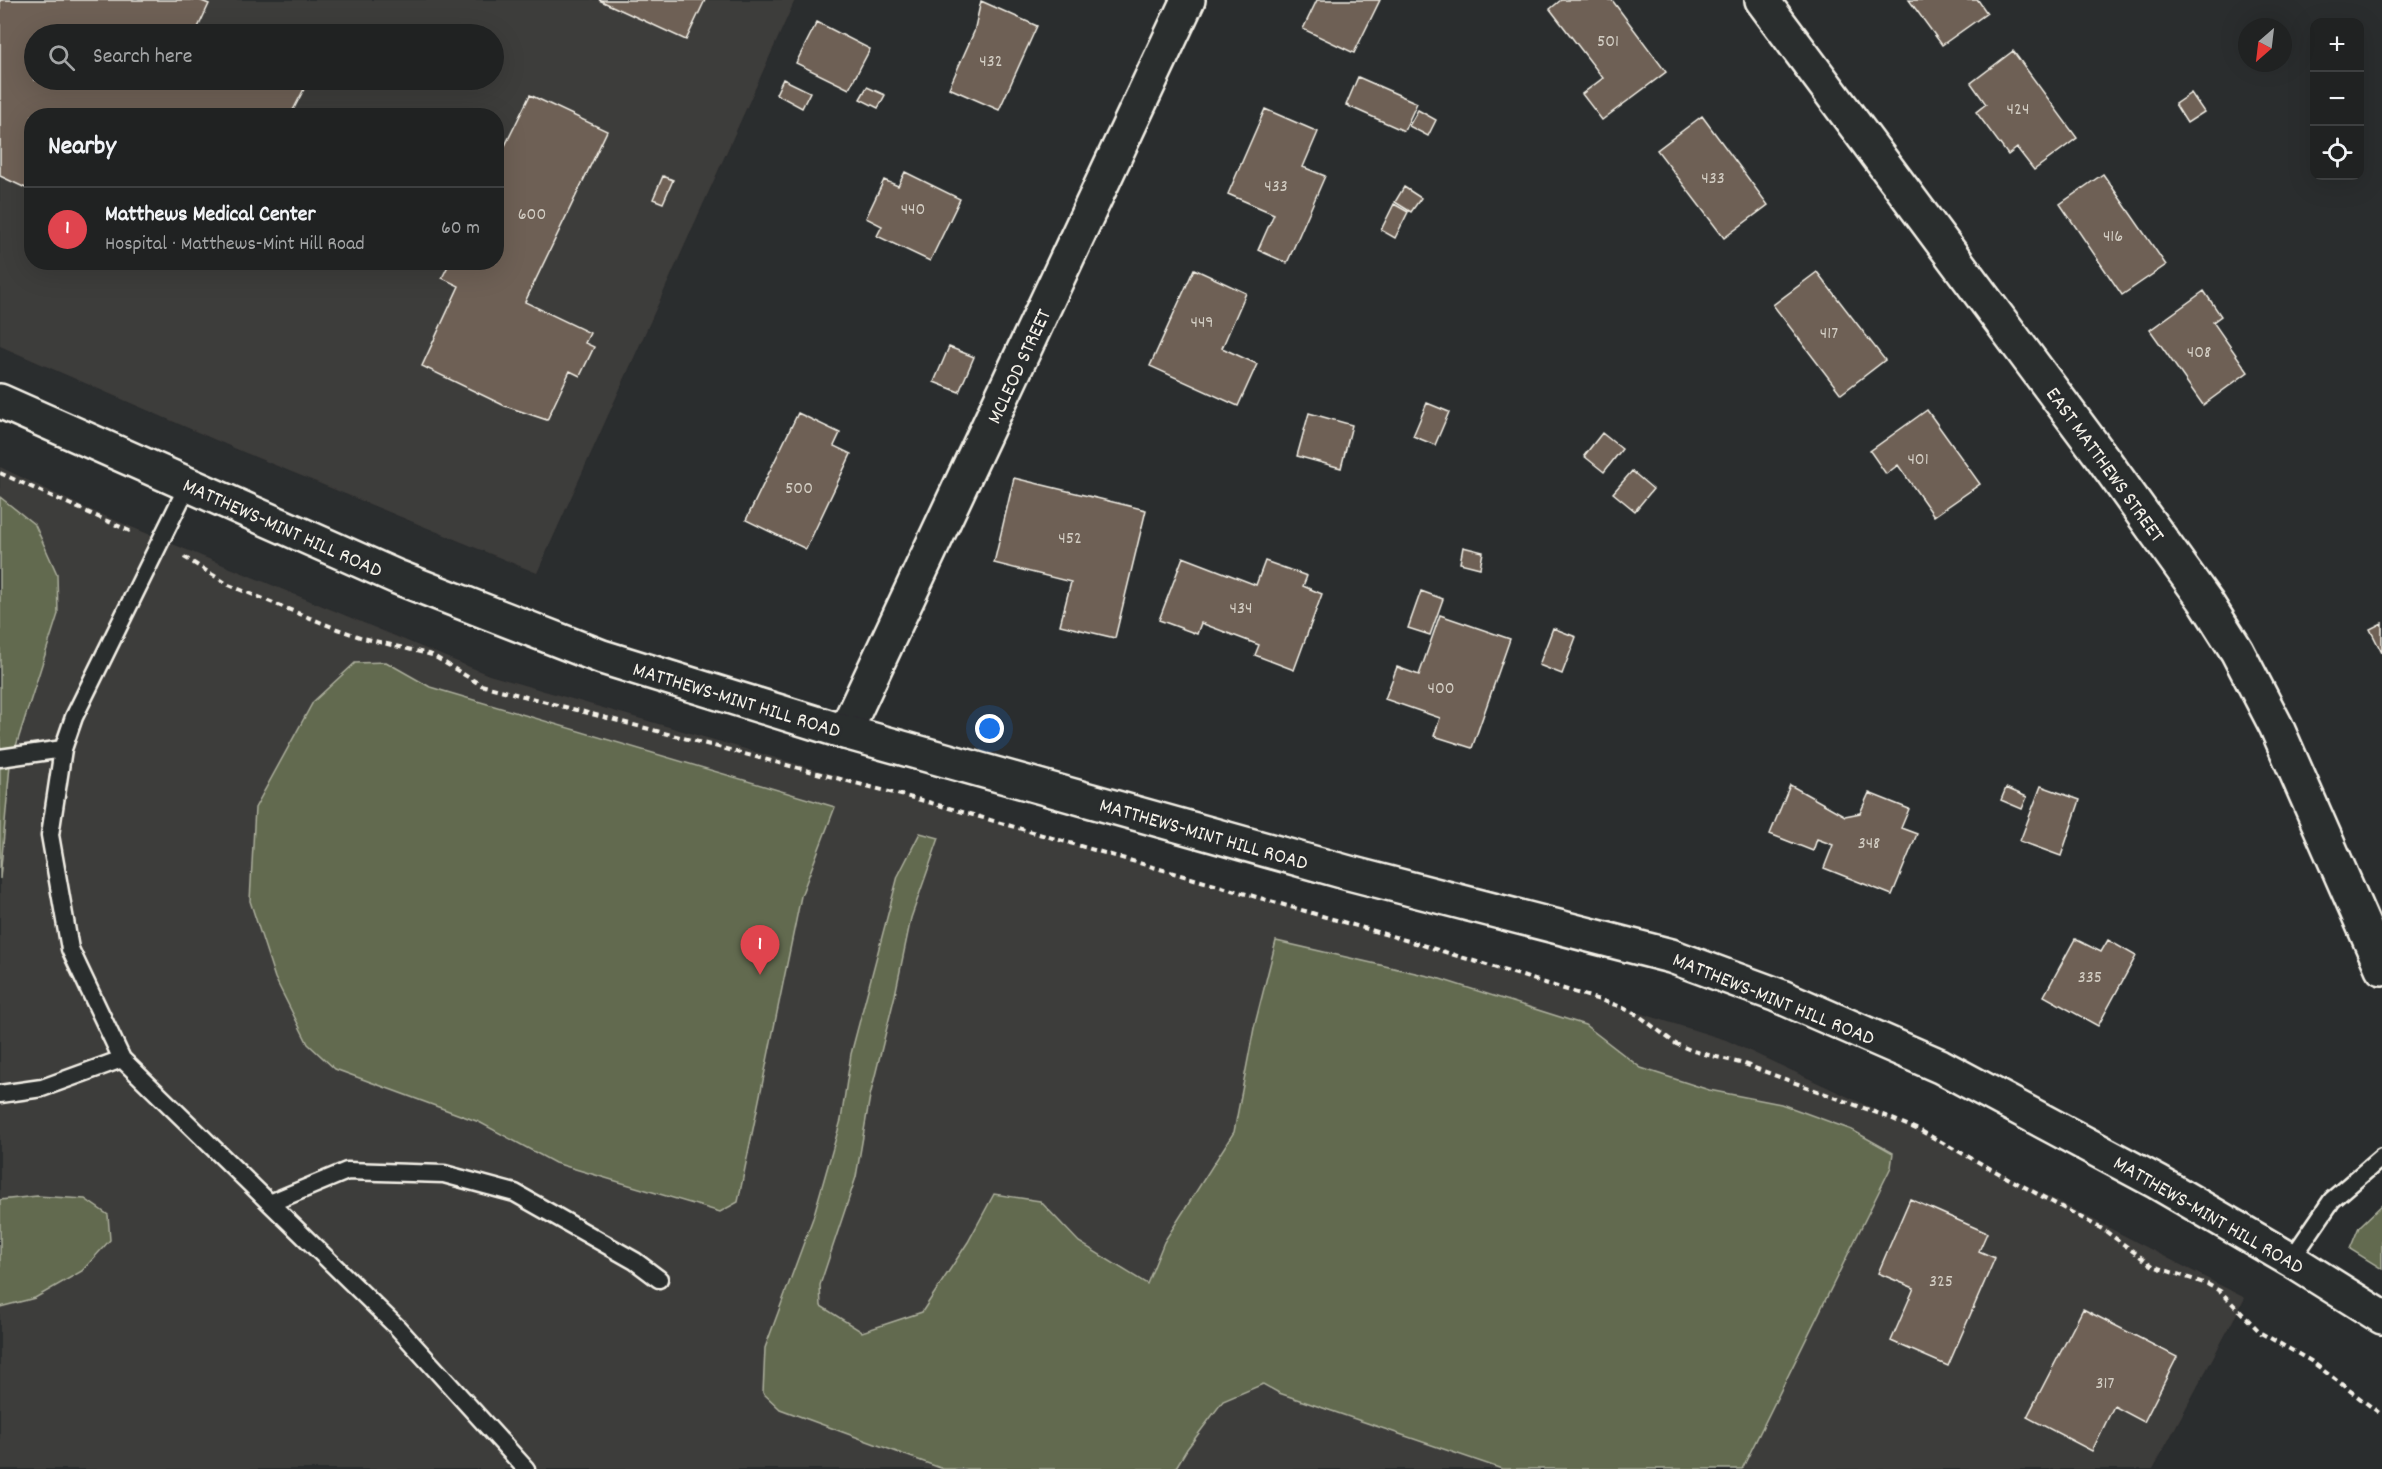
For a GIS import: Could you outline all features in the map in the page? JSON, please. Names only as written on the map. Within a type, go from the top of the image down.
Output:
[{"type":"main road","name":"MCLEOD STREET","points":[[845,732],[1188,0]]},
{"type":"main road","name":"EAST MATTHEWS STREET","points":[[1762,0],[2097,451],[2206,602],[2237,651],[2276,726],[2378,950]]},
{"type":"main road","name":"MATTHEWS-MINT HILL ROAD","points":[[0,401],[397,577],[602,657],[845,732],[1349,873],[1671,956],[1777,994],[1940,1066],[2157,1182],[2291,1260],[2382,1317]]},
{"type":"lane","points":[[188,485],[74,717],[63,749],[50,835],[70,949],[122,1059],[397,1326],[526,1469]]},
{"type":"lane","points":[[0,758],[63,749]]},
{"type":"lane","points":[[0,1094],[42,1088],[122,1059]]},
{"type":"lane","points":[[2291,1260],[2332,1200],[2382,1156]]},
{"type":"lane","points":[[270,1203],[347,1171],[444,1174],[515,1193],[635,1261],[659,1279]]},
{"type":"path","points":[[0,473],[118,525]]},
{"type":"path","points":[[196,562],[229,585],[337,629],[363,638],[432,655],[480,685],[928,802],[1419,944],[1619,1006],[1638,1015],[1676,1044],[1693,1051],[1744,1064],[1921,1131],[2104,1230],[2153,1266],[2207,1284],[2220,1291],[2261,1333],[2311,1361],[2382,1415]]},
{"type":"shaded area","points":[[0,0],[795,0],[537,573],[241,451],[0,346]]},
{"type":"shaded area","points":[[0,467],[83,507],[489,675],[1419,944],[1726,1040],[1921,1131],[2245,1298],[2153,1469],[0,1469]]},
{"type":"green space","points":[[0,497],[35,525],[57,574],[58,614],[10,765],[0,879]]},
{"type":"green space","points":[[386,662],[430,687],[835,807],[801,896],[738,1202],[720,1212],[555,1163],[479,1122],[335,1069],[308,1044],[275,978],[250,901],[255,808],[313,702],[355,663]]},
{"type":"green space","points":[[920,833],[939,838],[911,918],[870,1096],[856,1177],[820,1285],[821,1306],[862,1332],[922,1312],[968,1242],[994,1194],[1040,1201],[1079,1242],[1147,1284],[1164,1242],[1234,1132],[1254,1028],[1276,941],[1437,978],[1585,1025],[1641,1068],[1709,1090],[1781,1104],[1852,1130],[1893,1153],[1891,1167],[1742,1469],[1502,1469],[1279,1393],[1263,1384],[1223,1401],[1175,1469],[943,1469],[780,1409],[763,1393],[765,1348],[813,1218],[841,1120],[851,1054],[898,876]]},
{"type":"green space","points":[[37,1196],[85,1199],[108,1215],[110,1240],[82,1271],[35,1298],[0,1307],[0,1200]]},
{"type":"green space","points":[[2382,1205],[2382,1269],[2350,1249],[2359,1227]]},
{"type":"building","points":[[0,0],[199,0],[209,4],[200,24],[24,24],[24,90],[303,90],[294,108],[24,108],[24,187],[0,176]]},
{"type":"building","points":[[599,0],[705,0],[686,40]]},
{"type":"building","points":[[1317,0],[1380,0],[1354,53],[1303,29]]},
{"type":"building","points":[[1561,0],[1612,0],[1666,72],[1602,120],[1582,94],[1603,78],[1550,9]]},
{"type":"building","points":[[1909,0],[1978,0],[1987,13],[1942,45]]},
{"type":"building","points":[[981,1],[1037,26],[999,110],[949,88],[974,32]]},
{"type":"building","points":[[817,22],[870,49],[849,89],[796,63]]},
{"type":"building","points":[[2013,51],[2077,138],[2034,170],[2017,148],[2008,155],[1976,112],[1986,104],[1971,83]]},
{"type":"building","points":[[1358,77],[1417,103],[1404,131],[1346,105]]},
{"type":"building","points":[[783,79],[810,92],[802,108],[776,94]]},
{"type":"building","points":[[867,87],[885,95],[878,108],[860,99]]},
{"type":"building","points":[[2191,93],[2204,112],[2187,123],[2175,104]]},
{"type":"building","points":[[530,95],[607,131],[525,302],[590,333],[585,343],[594,347],[580,376],[570,371],[547,420],[505,406],[422,366],[459,286],[442,278],[446,270],[504,270],[504,148]]},
{"type":"building","points":[[1265,109],[1318,132],[1303,167],[1325,176],[1287,263],[1258,250],[1274,214],[1228,194]]},
{"type":"building","points":[[1418,110],[1436,120],[1428,136],[1409,126]]},
{"type":"building","points":[[1702,116],[1768,205],[1724,238],[1657,150]]},
{"type":"building","points":[[905,172],[960,199],[930,261],[877,236],[882,226],[866,218],[884,180],[898,186]]},
{"type":"building","points":[[2103,174],[2166,265],[2122,295],[2060,204]]},
{"type":"building","points":[[663,176],[673,180],[663,203],[653,199]]},
{"type":"building","points":[[1404,187],[1421,198],[1411,212],[1395,202]]},
{"type":"building","points":[[1394,204],[1408,212],[1395,238],[1381,230]]},
{"type":"building","points":[[1194,269],[1246,293],[1222,348],[1257,364],[1238,406],[1150,366]]},
{"type":"building","points":[[1817,272],[1885,360],[1841,394],[1773,305]]},
{"type":"building","points":[[2204,291],[2221,316],[2213,322],[2248,372],[2203,405],[2150,330]]},
{"type":"building","points":[[949,347],[974,357],[959,392],[934,382]]},
{"type":"building","points":[[1427,403],[1449,412],[1435,445],[1413,436]]},
{"type":"building","points":[[1927,410],[1980,484],[1934,516],[1898,465],[1886,474],[1870,451]]},
{"type":"building","points":[[798,413],[840,433],[834,446],[851,454],[806,549],[746,520]]},
{"type":"building","points":[[1309,413],[1352,425],[1341,468],[1297,456]]},
{"type":"building","points":[[1602,433],[1622,449],[1604,472],[1584,456]]},
{"type":"building","points":[[1632,471],[1653,489],[1635,511],[1613,493]]},
{"type":"building","points":[[1014,478],[1146,510],[1115,638],[1060,625],[1071,582],[994,563]]},
{"type":"building","points":[[1463,547],[1483,552],[1480,568],[1460,563]]},
{"type":"building","points":[[1183,557],[1256,585],[1265,561],[1307,576],[1303,586],[1322,594],[1294,670],[1255,655],[1259,645],[1201,623],[1197,634],[1159,620]]},
{"type":"building","points":[[1421,591],[1443,599],[1430,635],[1408,628]]},
{"type":"building","points":[[1440,615],[1510,639],[1472,748],[1434,736],[1440,718],[1385,699],[1397,667],[1419,675]]},
{"type":"building","points":[[2382,623],[2382,653],[2370,629]]},
{"type":"building","points":[[1553,628],[1576,637],[1562,674],[1539,665]]},
{"type":"building","points":[[1790,785],[1845,816],[1860,813],[1869,793],[1909,809],[1901,828],[1917,834],[1892,895],[1824,868],[1833,845],[1817,839],[1813,851],[1770,834]]},
{"type":"building","points":[[2041,786],[2080,800],[2061,856],[2020,841]]},
{"type":"building","points":[[2006,788],[2027,797],[2022,809],[2001,800]]},
{"type":"building","points":[[2075,939],[2101,952],[2108,940],[2136,956],[2098,1026],[2044,996]]},
{"type":"building","points":[[1910,1199],[1987,1233],[1979,1251],[1995,1258],[1948,1366],[1891,1341],[1914,1288],[1878,1273]]},
{"type":"building","points":[[2083,1309],[2177,1357],[2144,1422],[2114,1406],[2092,1451],[2027,1417]]},
{"type":"place","name":"Matthews Medical Center","points":[[760,975]]}]
